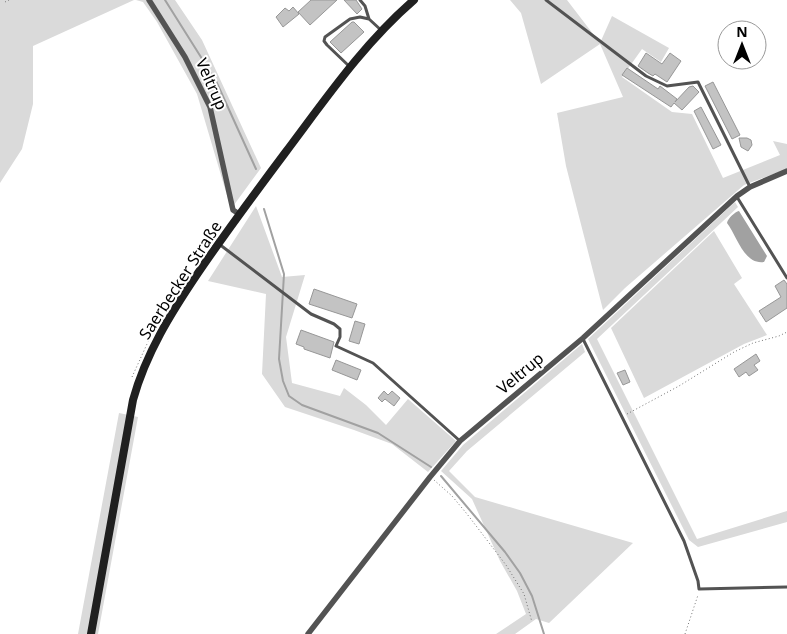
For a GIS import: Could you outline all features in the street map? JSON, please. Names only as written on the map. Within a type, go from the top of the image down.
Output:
[{"type":"main road","name":"Saerbecker Straße","points":[[91,634],[133,400],[137,383],[155,341],[218,243],[350,67],[382,31],[414,0]]},
{"type":"street","name":"Veltrup","points":[[149,0],[185,57],[210,107],[234,210],[239,214]]},
{"type":"street","name":"Veltrup","points":[[308,634],[460,441],[583,338],[737,196],[750,186],[787,171]]},
{"type":"lane","points":[[360,0],[366,6],[369,19]]},
{"type":"lane","points":[[546,0],[646,76],[667,86],[698,82],[750,186]]},
{"type":"lane","points":[[350,67],[327,45],[324,41],[325,37],[350,19],[360,17],[369,19],[382,31]]},
{"type":"lane","points":[[737,196],[787,278]]},
{"type":"lane","points":[[218,243],[311,314],[334,324],[340,329],[340,337],[336,346],[374,363],[460,441]]},
{"type":"lane","points":[[583,338],[684,541],[700,589],[787,587]]},
{"type":"path","points":[[5,2],[9,0]]},
{"type":"path","points":[[622,417],[734,352],[787,332]]},
{"type":"path","points":[[430,477],[452,496],[506,565],[524,594],[532,622]]},
{"type":"path","points":[[685,634],[700,589]]},
{"type":"shaded area","points":[[0,0],[134,0],[33,46],[33,104],[22,149],[0,183]]},
{"type":"shaded area","points":[[136,0],[175,0],[202,40],[261,168],[231,209],[197,94],[157,22],[143,2]]},
{"type":"shaded area","points":[[510,0],[567,0],[600,43],[612,16],[669,48],[661,62],[642,49],[622,77],[672,112],[692,114],[723,178],[780,155],[773,141],[787,144],[787,169],[744,185],[625,288],[603,310],[566,166],[557,113],[623,97],[600,44],[541,84],[521,13]]},
{"type":"shaded area","points":[[735,202],[738,207],[597,339],[697,539],[787,511],[787,522],[698,547],[689,540],[588,339]]},
{"type":"shaded area","points":[[256,206],[282,277],[305,275],[286,337],[292,383],[340,396],[344,388],[366,405],[386,425],[408,399],[456,441],[428,472],[392,444],[285,407],[262,374],[266,294],[208,281]]},
{"type":"shaded area","points":[[739,211],[767,256],[764,262],[757,262],[746,254],[727,223]]},
{"type":"shaded area","points":[[714,231],[742,278],[734,284],[767,335],[744,344],[644,398],[611,328]]},
{"type":"shaded area","points":[[582,344],[585,352],[467,451],[449,471],[475,497],[633,543],[549,623],[536,619],[515,634],[496,634],[526,614],[517,591],[500,561],[472,499],[441,471],[463,445]]},
{"type":"shaded area","points":[[119,413],[138,417],[98,634],[78,634]]},
{"type":"building","points":[[311,0],[337,0],[310,25],[298,12]]},
{"type":"building","points":[[344,0],[356,0],[362,9],[357,14]]},
{"type":"building","points":[[293,7],[299,14],[283,27],[276,17],[285,8],[289,11]]},
{"type":"building","points":[[352,22],[364,32],[341,53],[330,42]]},
{"type":"building","points":[[646,53],[662,64],[670,53],[681,61],[667,82],[655,74],[653,76],[638,66]]},
{"type":"building","points":[[627,68],[658,89],[660,86],[677,99],[675,102],[689,87],[693,86],[699,92],[682,110],[674,103],[671,107],[622,75]]},
{"type":"building","points":[[713,82],[740,135],[732,139],[705,86]]},
{"type":"building","points":[[701,107],[721,145],[713,149],[694,111]]},
{"type":"building","points":[[739,138],[751,140],[752,145],[748,151],[741,147]]},
{"type":"building","points":[[784,280],[787,284],[787,308],[766,322],[759,311],[781,297],[775,286]]},
{"type":"building","points":[[314,289],[357,304],[352,318],[309,304]]},
{"type":"building","points":[[355,321],[365,324],[359,344],[349,341]]},
{"type":"building","points":[[301,330],[334,342],[330,358],[304,349],[304,347],[296,344]]},
{"type":"building","points":[[756,354],[760,361],[754,365],[758,370],[749,376],[746,372],[739,377],[734,369]]},
{"type":"building","points":[[336,360],[361,370],[357,380],[332,370]]},
{"type":"building","points":[[625,370],[630,382],[623,385],[617,373]]},
{"type":"building","points":[[384,391],[388,395],[392,391],[400,398],[394,406],[385,399],[382,402],[378,398]]},
{"type":"waterway","points":[[165,0],[216,81],[256,169]]},
{"type":"waterway","points":[[264,209],[284,274],[279,359],[283,381],[289,396],[302,405],[378,433],[431,467]]},
{"type":"waterway","points":[[441,476],[505,552],[520,573],[532,596],[544,634]]}]
